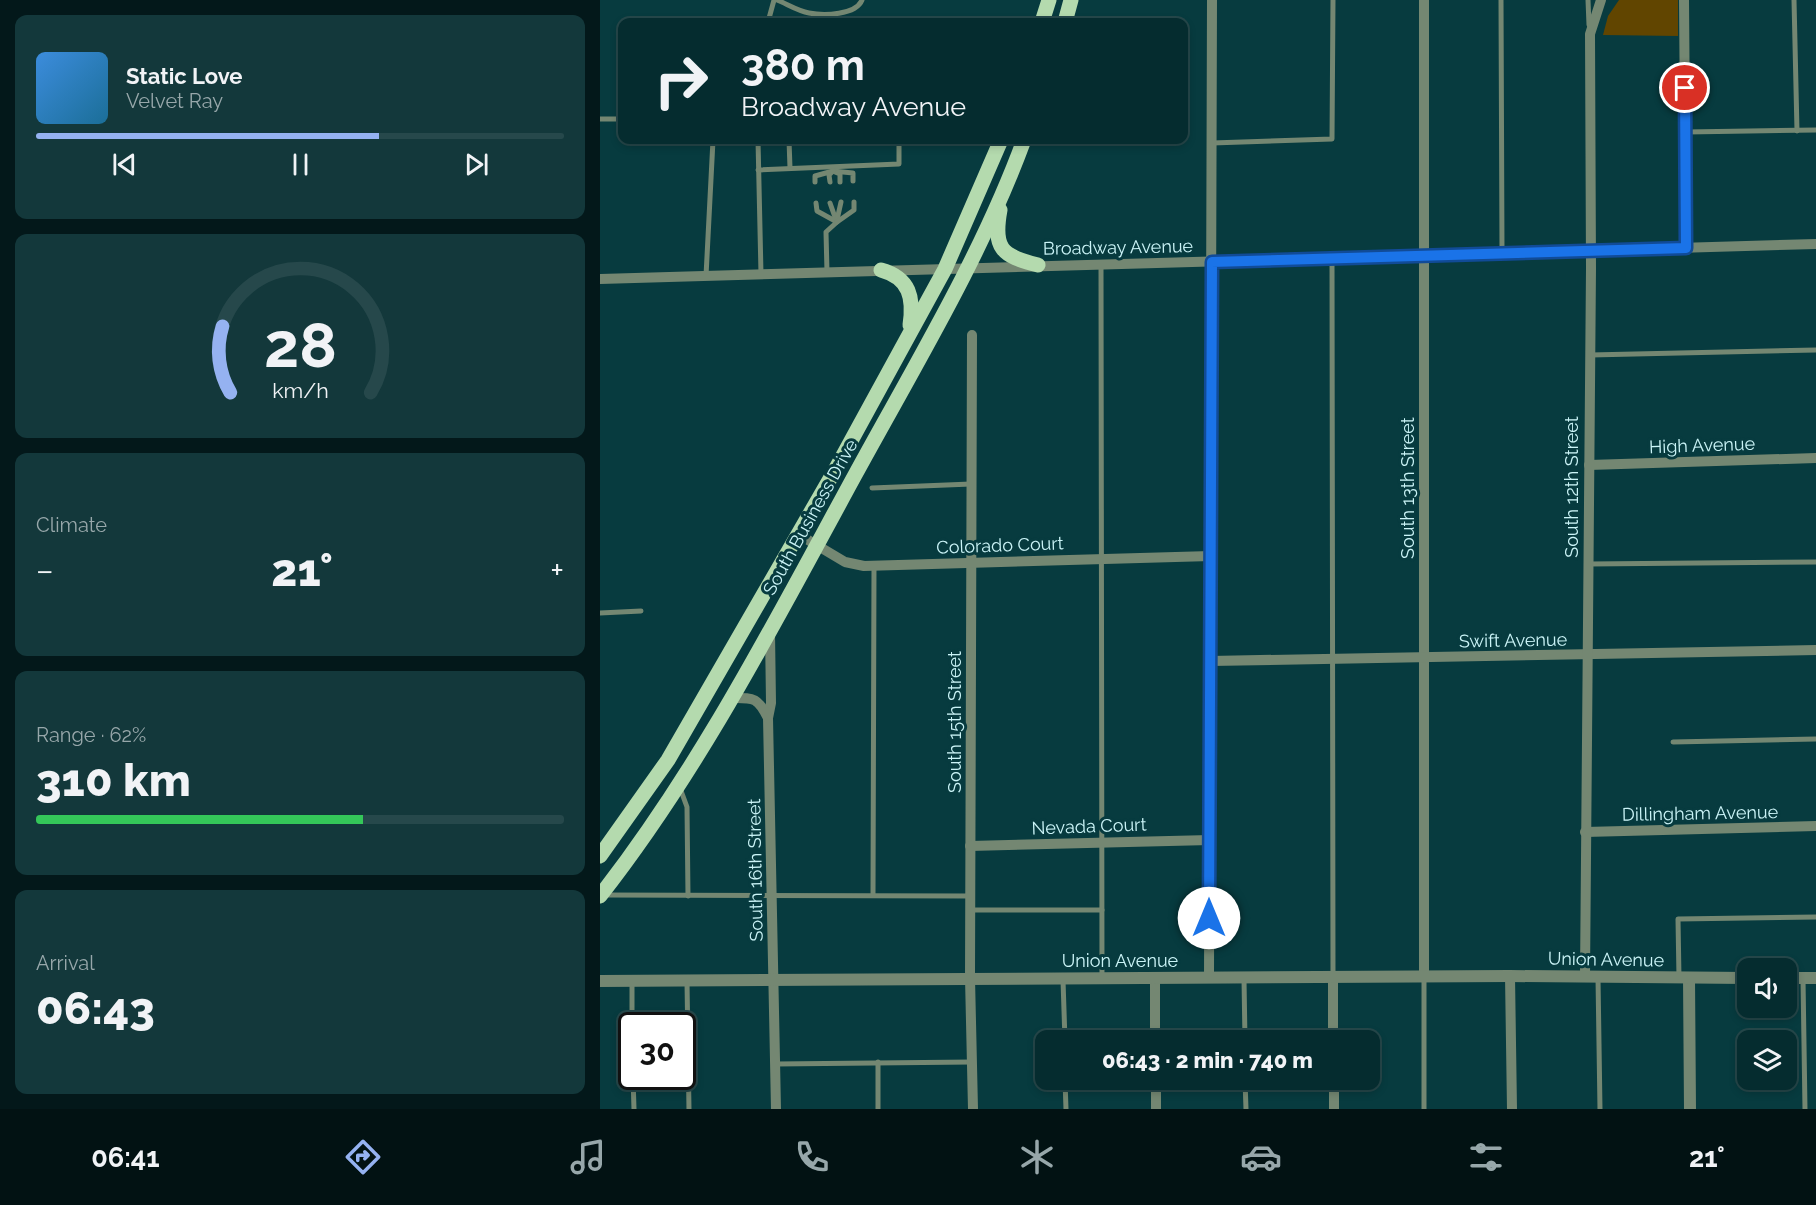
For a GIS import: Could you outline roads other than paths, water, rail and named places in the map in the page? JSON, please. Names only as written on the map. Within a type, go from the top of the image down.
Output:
[{"type":"main road","points":[[1043,18],[1049,0]]},
{"type":"main road","points":[[1066,18],[1071,0]]},
{"type":"main road","name":"South Business Drive","points":[[600,856],[668,760],[798,534],[945,268],[999,144]]},
{"type":"main road","name":"South Business Drive","points":[[600,896],[655,821],[770,631],[968,267],[1002,195],[1022,144]]},
{"type":"main road","points":[[1002,195],[998,242],[1009,256],[1038,265]]},
{"type":"main road","points":[[881,270],[900,278],[909,290],[913,308],[909,335]]},
{"type":"street","points":[[1209,977],[1212,0]]},
{"type":"street","name":"South 13th Street","points":[[1424,0],[1424,976]]},
{"type":"street","name":"South 12th Street","points":[[1592,977],[1586,832],[1589,655],[1590,34],[1601,0]]},
{"type":"street","points":[[1684,0],[1686,248]]},
{"type":"street","name":"Broadway Avenue","points":[[600,279],[1816,244]]},
{"type":"street","name":"South 15th Street","points":[[972,335],[970,978],[973,1109]]},
{"type":"street","name":"High Avenue","points":[[1589,465],[1816,458]]},
{"type":"street","name":"Colorado Court","points":[[798,534],[851,564],[874,566],[1211,556]]},
{"type":"street","name":"South 16th Street","points":[[770,631],[771,703],[768,718],[776,1109]]},
{"type":"street","name":"Swift Avenue","points":[[1210,661],[1816,650]]},
{"type":"street","points":[[730,698],[752,698],[761,703],[768,718]]},
{"type":"street","name":"Dillingham Avenue","points":[[1586,832],[1816,826]]},
{"type":"street","name":"Nevada Court","points":[[970,846],[1210,840]]},
{"type":"street","points":[[1333,976],[1334,1030]]},
{"type":"street","name":"Union Avenue","points":[[600,981],[1333,976],[1737,978]]},
{"type":"street","points":[[1510,976],[1512,1109]]},
{"type":"street","points":[[1155,978],[1155,1030]]},
{"type":"street","points":[[1684,978],[1690,1109]]},
{"type":"street","points":[[1797,978],[1816,978]]},
{"type":"street","points":[[1156,1090],[1156,1109]]},
{"type":"street","points":[[1334,1090],[1334,1109]]},
{"type":"lane","points":[[769,18],[776,0],[810,13],[852,11],[860,6],[862,0]]},
{"type":"lane","points":[[1212,143],[1332,139],[1333,0]]},
{"type":"lane","points":[[1501,0],[1502,253]]},
{"type":"lane","points":[[1588,0],[1590,34]]},
{"type":"lane","points":[[1794,0],[1797,131]]},
{"type":"lane","points":[[600,119],[618,119]]},
{"type":"lane","points":[[1685,132],[1816,130]]},
{"type":"lane","points":[[706,276],[713,144]]},
{"type":"lane","points":[[758,144],[761,274]]},
{"type":"lane","points":[[789,144],[790,168]]},
{"type":"lane","points":[[758,170],[834,169],[899,164],[899,144]]},
{"type":"lane","points":[[834,169],[840,174],[840,182]]},
{"type":"lane","points":[[830,182],[829,175],[834,169]]},
{"type":"lane","points":[[816,183],[815,176],[834,169],[853,173],[853,182]]},
{"type":"lane","points":[[830,202],[831,212],[837,222]]},
{"type":"lane","points":[[837,222],[841,202]]},
{"type":"lane","points":[[827,272],[825,232],[854,210],[854,202]]},
{"type":"lane","points":[[816,203],[817,211],[837,222]]},
{"type":"lane","points":[[1332,258],[1333,976]]},
{"type":"lane","points":[[1101,263],[1102,978]]},
{"type":"lane","points":[[1590,355],[1816,350]]},
{"type":"lane","points":[[872,489],[970,484]]},
{"type":"lane","points":[[1589,564],[1816,562]]},
{"type":"lane","points":[[873,896],[874,566]]},
{"type":"lane","points":[[600,613],[641,611]]},
{"type":"lane","points":[[1673,742],[1816,739]]},
{"type":"lane","points":[[678,784],[687,805],[688,896]]},
{"type":"lane","points":[[600,896],[970,896]]},
{"type":"lane","points":[[970,910],[1102,910]]},
{"type":"lane","points":[[1684,978],[1678,919],[1816,916]]},
{"type":"lane","points":[[1424,976],[1424,1109]]},
{"type":"lane","points":[[1244,977],[1245,1030]]},
{"type":"lane","points":[[1592,977],[1600,1109]]},
{"type":"lane","points":[[1063,978],[1065,1030]]},
{"type":"lane","points":[[1803,978],[1805,1109]]},
{"type":"lane","points":[[687,980],[689,1109]]},
{"type":"lane","points":[[632,981],[632,1012]]},
{"type":"lane","points":[[878,1062],[878,1109]]},
{"type":"lane","points":[[775,1064],[972,1062]]},
{"type":"lane","points":[[633,1090],[634,1109]]},
{"type":"lane","points":[[1065,1090],[1066,1109]]},
{"type":"lane","points":[[1245,1090],[1246,1109]]}]
